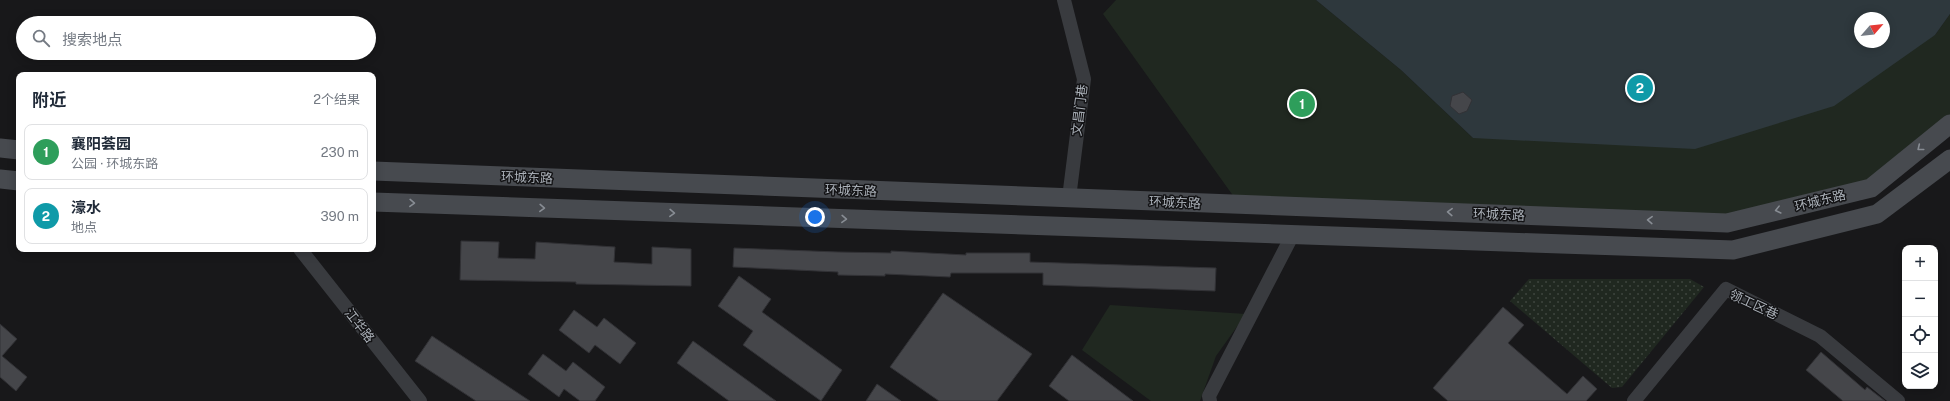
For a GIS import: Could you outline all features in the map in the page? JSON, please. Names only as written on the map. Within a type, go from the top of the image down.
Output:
[{"type":"main road","name":"环城东路","points":[[376,171],[1727,223],[1871,188],[1950,124]]},
{"type":"main road","points":[[0,148],[16,150]]},
{"type":"main road","name":"环城东路","points":[[376,202],[1733,250],[1877,214],[1950,159]]},
{"type":"main road","points":[[0,179],[16,181]]},
{"type":"street","name":"文昌门巷","points":[[1064,0],[1084,79],[1069,198]]},
{"type":"street","points":[[1210,401],[1209,396],[1293,234]]},
{"type":"street","name":"江华路","points":[[302,252],[420,401]]},
{"type":"street","name":"领工区巷","points":[[1634,401],[1726,289],[1820,336],[1898,401]]},
{"type":"shaded area","points":[[1116,0],[1316,0],[1401,70],[1473,138],[1877,48],[1890,48],[1890,45],[1935,35],[1950,14],[1950,124],[1871,188],[1727,223],[1239,204],[1103,14]]},
{"type":"shaded area","points":[[1316,0],[1950,0],[1950,14],[1935,35],[1834,106],[1695,149],[1473,138],[1401,70]]},
{"type":"shaded area","points":[[1529,279],[1690,279],[1704,287],[1622,387],[1612,388],[1510,301]]},
{"type":"shaded area","points":[[1110,305],[1246,314],[1216,356],[1200,401],[1151,401],[1082,350]]},
{"type":"building","points":[[1463,92],[1472,100],[1467,111],[1459,114],[1450,106],[1452,96]]},
{"type":"building","points":[[461,241],[499,242],[498,258],[535,259],[536,242],[615,247],[614,262],[652,264],[652,247],[691,249],[691,286],[460,280]]},
{"type":"building","points":[[734,248],[838,252],[891,253],[891,251],[966,255],[966,253],[1030,253],[1030,262],[1216,268],[1215,291],[1043,285],[1043,273],[951,273],[950,277],[885,274],[885,276],[838,275],[838,272],[733,267]]},
{"type":"building","points":[[739,276],[771,299],[762,312],[842,370],[821,401],[743,345],[753,331],[718,306]]},
{"type":"building","points":[[943,293],[1032,354],[997,401],[939,401],[890,367]]},
{"type":"building","points":[[1503,307],[1524,325],[1508,343],[1567,394],[1583,376],[1597,389],[1586,401],[1448,401],[1433,388]]},
{"type":"building","points":[[574,310],[597,327],[604,318],[636,343],[620,364],[595,345],[589,353],[559,330]]},
{"type":"building","points":[[0,324],[17,339],[2,356],[27,377],[16,391],[0,377]]},
{"type":"building","points":[[432,336],[530,401],[476,401],[415,361]]},
{"type":"building","points":[[693,341],[776,401],[729,401],[677,363]]},
{"type":"building","points":[[1821,352],[1865,390],[1867,387],[1885,401],[1843,401],[1806,370]]},
{"type":"building","points":[[543,354],[566,371],[573,362],[605,387],[595,401],[580,401],[564,389],[559,397],[528,374]]},
{"type":"building","points":[[1072,355],[1133,401],[1069,401],[1049,386]]},
{"type":"building","points":[[877,384],[901,401],[866,401]]},
{"type":"place","name":"濠水","points":[[1640,88]]},
{"type":"place","name":"襄阳荟园","points":[[1302,104]]}]
